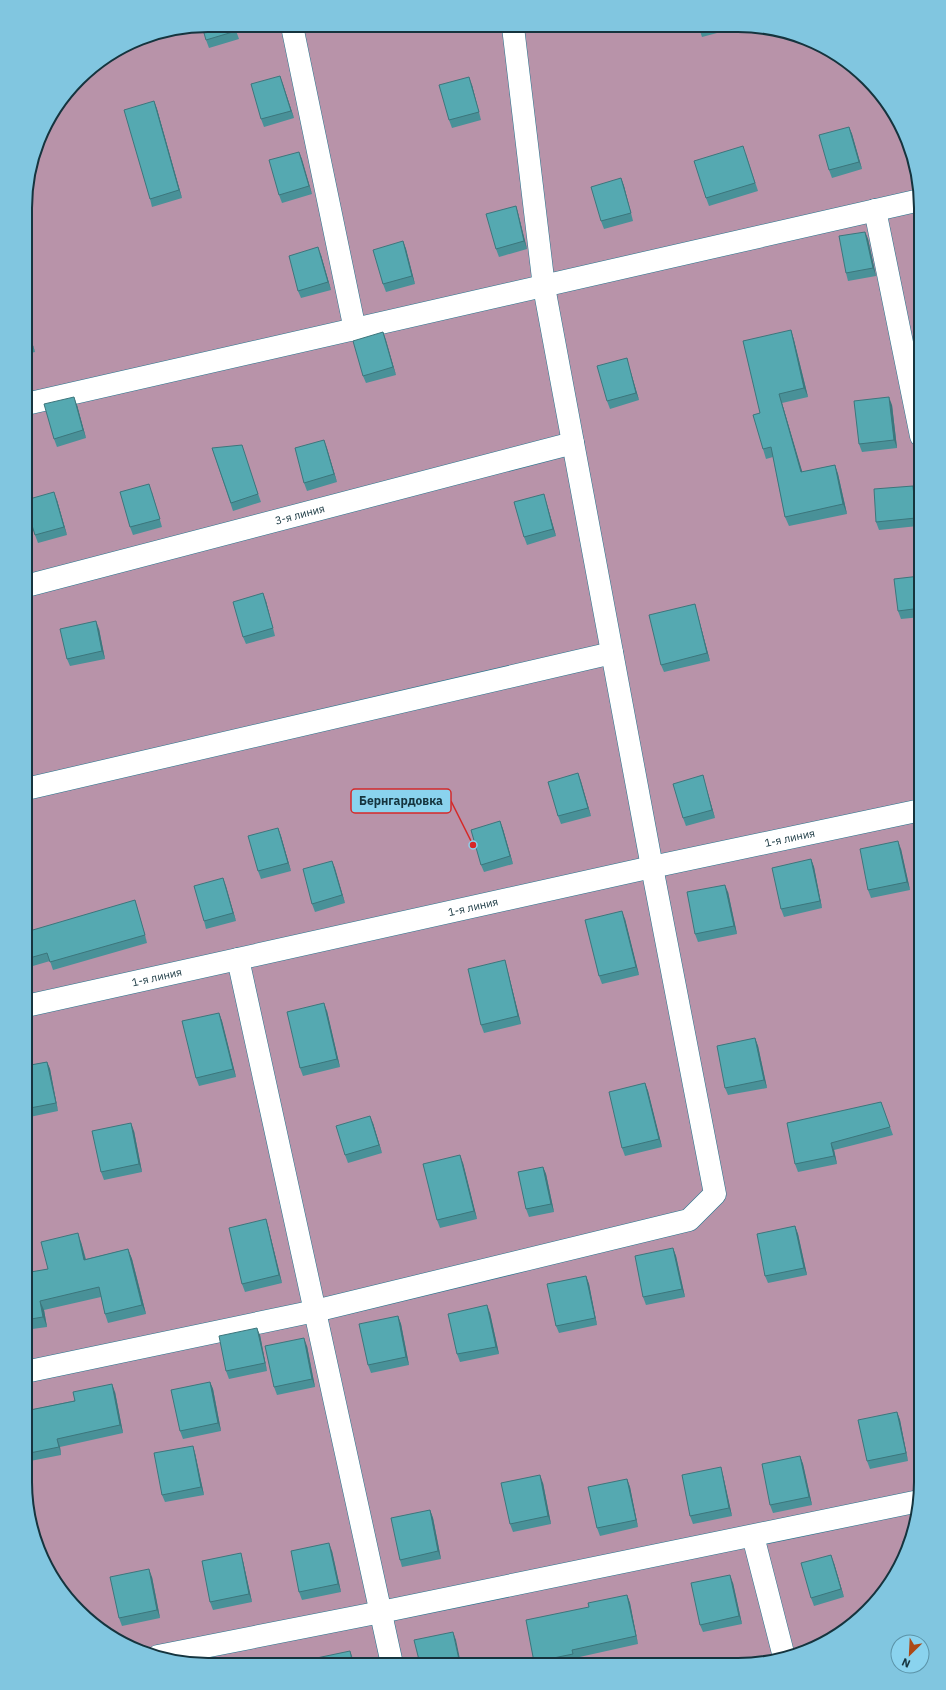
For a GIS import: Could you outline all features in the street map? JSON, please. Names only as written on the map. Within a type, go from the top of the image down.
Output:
[{"type":"street","points":[[293,32],[355,330]]},
{"type":"street","points":[[32,1371],[315,1311],[689,1220],[715,1194],[652,867],[544,287],[514,32]]},
{"type":"street","points":[[32,403],[914,201]]},
{"type":"street","points":[[875,210],[914,402]]},
{"type":"street","name":"3-я линия","points":[[32,584],[573,444]]},
{"type":"street","points":[[32,788],[612,653]]},
{"type":"street","name":"1-я линия","points":[[32,1005],[652,867],[914,811]]},
{"type":"street","points":[[238,959],[391,1658]]},
{"type":"street","points":[[169,1654],[381,1612],[912,1502]]},
{"type":"street","points":[[753,1536],[783,1652]]},
{"type":"shaded area","points":[[197,32],[749,32],[772,35],[805,45],[845,68],[878,101],[901,141],[911,174],[914,197],[914,1493],[911,1516],[901,1549],[878,1589],[845,1622],[805,1645],[772,1655],[749,1658],[197,1658],[174,1655],[141,1645],[101,1622],[68,1589],[45,1549],[35,1516],[32,1493],[32,197],[35,174],[41,152],[50,130],[68,101],[92,76],[110,62],[141,45],[174,35]]},
{"type":"building","points":[[204,32],[233,32],[206,40]]},
{"type":"building","points":[[280,76],[291,111],[261,119],[251,84]]},
{"type":"building","points":[[469,77],[479,112],[449,120],[439,85]]},
{"type":"building","points":[[154,101],[179,190],[150,199],[124,110]]},
{"type":"building","points":[[849,127],[859,162],[829,170],[819,135]]},
{"type":"building","points":[[743,146],[755,183],[706,198],[694,161]]},
{"type":"building","points":[[299,152],[309,186],[279,195],[269,160]]},
{"type":"building","points":[[621,178],[631,213],[601,221],[591,187]]},
{"type":"building","points":[[516,206],[524,241],[496,249],[486,214]]},
{"type":"building","points":[[865,232],[873,268],[846,273],[839,236]]},
{"type":"building","points":[[403,241],[412,276],[383,284],[373,250]]},
{"type":"building","points":[[318,247],[328,282],[298,291],[289,256]]},
{"type":"building","points":[[791,330],[804,388],[779,394],[801,472],[835,465],[843,504],[785,517],[771,447],[763,449],[753,415],[760,413],[743,341]]},
{"type":"building","points":[[383,332],[393,367],[363,376],[353,341]]},
{"type":"building","points":[[627,358],[636,393],[607,401],[597,366]]},
{"type":"building","points":[[74,397],[83,430],[54,439],[44,404]]},
{"type":"building","points":[[889,397],[894,440],[859,444],[854,401]]},
{"type":"building","points":[[324,440],[334,474],[304,483],[295,448]]},
{"type":"building","points":[[242,445],[258,494],[231,503],[212,448]]},
{"type":"building","points":[[149,484],[160,519],[130,527],[120,492]]},
{"type":"building","points":[[913,486],[914,518],[876,522],[874,489]]},
{"type":"building","points":[[54,492],[64,527],[35,535],[32,525],[32,498]]},
{"type":"building","points":[[544,494],[553,529],[524,537],[514,502]]},
{"type":"building","points":[[914,577],[914,609],[898,611],[894,579]]},
{"type":"building","points":[[263,593],[273,628],[243,637],[233,602]]},
{"type":"building","points":[[695,604],[707,653],[661,665],[649,615]]},
{"type":"building","points":[[96,621],[102,651],[67,659],[60,629]]},
{"type":"building","points":[[578,773],[588,808],[558,816],[548,782]]},
{"type":"building","points":[[703,775],[712,810],[683,818],[673,784]]},
{"type":"building","points":[[500,821],[510,856],[481,865],[471,830]]},
{"type":"building","points":[[278,828],[288,863],[258,871],[248,836]]},
{"type":"building","points":[[898,841],[907,882],[868,890],[860,849]]},
{"type":"building","points":[[811,859],[820,901],[781,909],[772,868]]},
{"type":"building","points":[[332,861],[342,895],[312,904],[303,869]]},
{"type":"building","points":[[223,878],[233,913],[204,921],[194,886]]},
{"type":"building","points":[[725,885],[734,926],[695,934],[687,892]]},
{"type":"building","points":[[135,900],[145,935],[50,962],[47,953],[32,957],[32,930]]},
{"type":"building","points":[[622,911],[636,967],[599,976],[585,920]]},
{"type":"building","points":[[505,960],[518,1016],[481,1025],[468,969]]},
{"type":"building","points":[[324,1003],[337,1059],[300,1068],[287,1012]]},
{"type":"building","points":[[219,1013],[233,1069],[196,1078],[182,1021]]},
{"type":"building","points":[[755,1038],[764,1080],[725,1088],[717,1046]]},
{"type":"building","points":[[47,1062],[56,1103],[32,1108],[32,1065]]},
{"type":"building","points":[[645,1083],[659,1139],[622,1148],[609,1092]]},
{"type":"building","points":[[881,1102],[890,1127],[831,1143],[834,1156],[795,1164],[787,1123]]},
{"type":"building","points":[[370,1116],[379,1145],[345,1155],[336,1126]]},
{"type":"building","points":[[131,1123],[139,1164],[101,1172],[92,1131]]},
{"type":"building","points":[[460,1155],[474,1211],[437,1220],[423,1164]]},
{"type":"building","points":[[543,1167],[551,1204],[526,1209],[518,1172]]},
{"type":"building","points":[[266,1219],[279,1275],[242,1284],[229,1228]]},
{"type":"building","points":[[795,1226],[804,1268],[765,1276],[757,1234]]},
{"type":"building","points":[[78,1233],[84,1260],[128,1249],[142,1305],[105,1314],[99,1287],[40,1301],[43,1317],[32,1319],[32,1272],[48,1269],[41,1242]]},
{"type":"building","points":[[673,1248],[682,1289],[643,1297],[635,1256]]},
{"type":"building","points":[[586,1276],[595,1318],[556,1326],[547,1284]]},
{"type":"building","points":[[487,1305],[496,1347],[457,1354],[448,1314]]},
{"type":"building","points":[[398,1316],[406,1357],[368,1365],[359,1324]]},
{"type":"building","points":[[257,1328],[265,1363],[226,1371],[219,1336]]},
{"type":"building","points":[[304,1338],[312,1379],[274,1387],[265,1346]]},
{"type":"building","points":[[210,1382],[218,1423],[180,1431],[171,1390]]},
{"type":"building","points":[[112,1384],[120,1425],[57,1439],[59,1447],[32,1453],[32,1410],[75,1401],[73,1392]]},
{"type":"building","points":[[897,1412],[906,1453],[867,1461],[858,1420]]},
{"type":"building","points":[[193,1446],[201,1487],[162,1495],[154,1453]]},
{"type":"building","points":[[800,1456],[809,1497],[770,1505],[762,1464]]},
{"type":"building","points":[[721,1467],[729,1508],[690,1516],[682,1475]]},
{"type":"building","points":[[540,1475],[548,1516],[510,1524],[501,1483]]},
{"type":"building","points":[[627,1479],[636,1520],[597,1528],[588,1487]]},
{"type":"building","points":[[430,1510],[438,1551],[400,1560],[391,1518]]},
{"type":"building","points":[[329,1543],[338,1584],[299,1592],[291,1551]]},
{"type":"building","points":[[241,1553],[249,1594],[210,1602],[202,1561]]},
{"type":"building","points":[[831,1555],[841,1589],[811,1598],[801,1563]]},
{"type":"building","points":[[149,1569],[157,1610],[119,1618],[110,1577]]},
{"type":"building","points":[[730,1575],[739,1616],[700,1625],[691,1583]]},
{"type":"building","points":[[627,1595],[636,1636],[572,1650],[573,1654],[554,1658],[533,1658],[526,1620],[589,1607],[588,1603]]},
{"type":"building","points":[[453,1632],[459,1658],[418,1658],[414,1640]]},
{"type":"building","points":[[350,1651],[352,1658],[317,1658]]},
{"type":"place","name":"Бернгардовка","points":[[473,845]]}]
